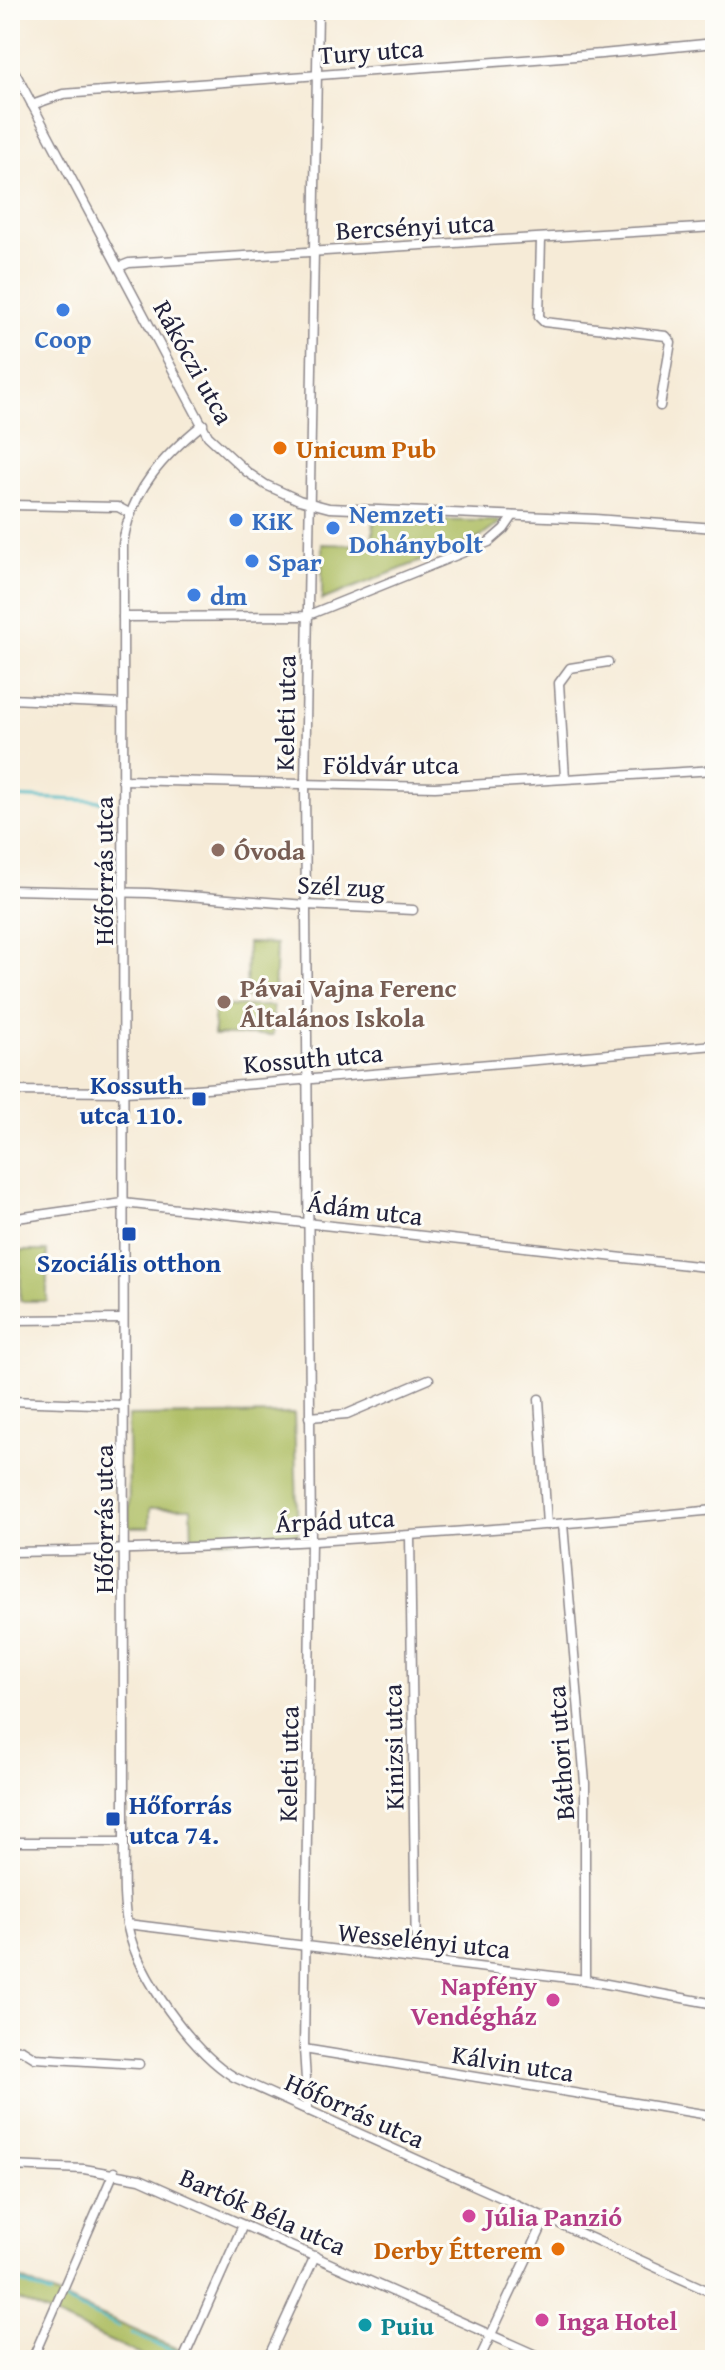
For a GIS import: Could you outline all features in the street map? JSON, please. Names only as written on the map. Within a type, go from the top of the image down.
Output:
[{"type":"street","name":"Keleti utca","points":[[308,2111],[304,2049],[311,1540],[305,785],[318,10]]},
{"type":"street","name":"Tury utca","points":[[32,105],[63,94],[715,43]]},
{"type":"street","name":"Rákóczi utca","points":[[10,63],[208,436],[247,472],[275,490],[310,504],[340,510],[715,528]]},
{"type":"street","name":"Bercsényi utca","points":[[119,267],[129,263],[715,227]]},
{"type":"street","points":[[541,239],[539,317],[544,322],[666,336],[671,342],[660,406]]},
{"type":"street","name":"Hőforrás utca","points":[[203,424],[140,490],[123,544],[124,1842],[127,1924],[143,1968],[202,2052],[234,2077],[715,2294]]},
{"type":"street","points":[[10,505],[118,507],[131,514]]},
{"type":"street","points":[[123,617],[306,616],[489,542],[513,516]]},
{"type":"street","points":[[565,778],[559,683],[570,668],[608,662]]},
{"type":"street","points":[[10,699],[123,704]]},
{"type":"street","name":"Földvár utca","points":[[122,780],[435,787],[715,770]]},
{"type":"street","name":"Szél zug","points":[[10,890],[149,893],[413,910]]},
{"type":"street","name":"Kossuth utca","points":[[10,1091],[195,1089],[715,1045]]},
{"type":"street","name":"Ádám utca","points":[[10,1219],[123,1203],[715,1268]]},
{"type":"street","points":[[10,1320],[123,1319]]},
{"type":"street","points":[[309,1417],[347,1414],[429,1379]]},
{"type":"street","points":[[539,1399],[547,1525]]},
{"type":"street","points":[[10,1401],[123,1405]]},
{"type":"street","name":"Árpád utca","points":[[10,1552],[124,1551],[410,1536],[715,1510]]},
{"type":"street","name":"Báthori utca","points":[[563,1524],[585,1783],[585,1980]]},
{"type":"street","name":"Kinizsi utca","points":[[410,1536],[416,1958]]},
{"type":"street","points":[[10,1842],[124,1842]]},
{"type":"street","name":"Wesselényi utca","points":[[127,1924],[585,1980],[715,2004]]},
{"type":"street","points":[[10,2049],[22,2050],[35,2058],[139,2064]]},
{"type":"street","name":"Kálvin utca","points":[[304,2049],[715,2116]]},
{"type":"street","name":"Bartók Béla utca","points":[[10,2166],[114,2172],[140,2179],[547,2360]]},
{"type":"street","points":[[32,2360],[114,2172]]},
{"type":"street","points":[[479,2360],[546,2218]]},
{"type":"street","points":[[183,2360],[243,2225]]},
{"type":"street","points":[[267,2360],[315,2256]]},
{"type":"green space","points":[[374,520],[503,521],[479,538],[322,600],[322,544],[372,545]]},
{"type":"green space","points":[[247,943],[276,944],[274,999],[246,998]]},
{"type":"green space","points":[[214,1006],[273,1006],[273,1035],[214,1035]]},
{"type":"green space","points":[[21,1251],[47,1251],[47,1301],[20,1301]]},
{"type":"green space","points":[[294,1414],[298,1536],[192,1542],[191,1508],[150,1508],[150,1527],[129,1527],[128,1416]]},
{"type":"green space","points":[[10,2275],[202,2360],[152,2360],[10,2296]]},
{"type":"waterway","points":[[10,797],[104,801]]},
{"type":"waterway","points":[[10,2278],[51,2295]]},
{"type":"waterway","points":[[65,2301],[119,2327]]},
{"type":"waterway","points":[[131,2333],[182,2355]]},
{"type":"place","name":"Coop","points":[[63,310]]},
{"type":"place","name":"Unicum Pub","points":[[280,448]]},
{"type":"place","name":"KiK","points":[[236,520]]},
{"type":"place","name":"Nemzeti Dohánybolt","points":[[333,528]]},
{"type":"place","name":"Spar","points":[[252,561]]},
{"type":"place","name":"dm","points":[[194,595]]},
{"type":"place","name":"Óvoda","points":[[218,850]]},
{"type":"place","name":"Pávai Vajna Ferenc Általános Iskola","points":[[224,1002]]},
{"type":"place","name":"Kossuth utca 110.","points":[[199,1099]]},
{"type":"place","name":"Szociális otthon","points":[[129,1234]]},
{"type":"place","name":"Hőforrás utca 74.","points":[[113,1819]]},
{"type":"place","name":"Napfény Vendégház","points":[[553,2000]]},
{"type":"place","name":"Júlia Panzió","points":[[469,2216]]},
{"type":"place","name":"Derby Étterem","points":[[558,2249]]},
{"type":"place","name":"Inga Hotel","points":[[542,2320]]},
{"type":"place","name":"Puiu","points":[[365,2325]]}]
